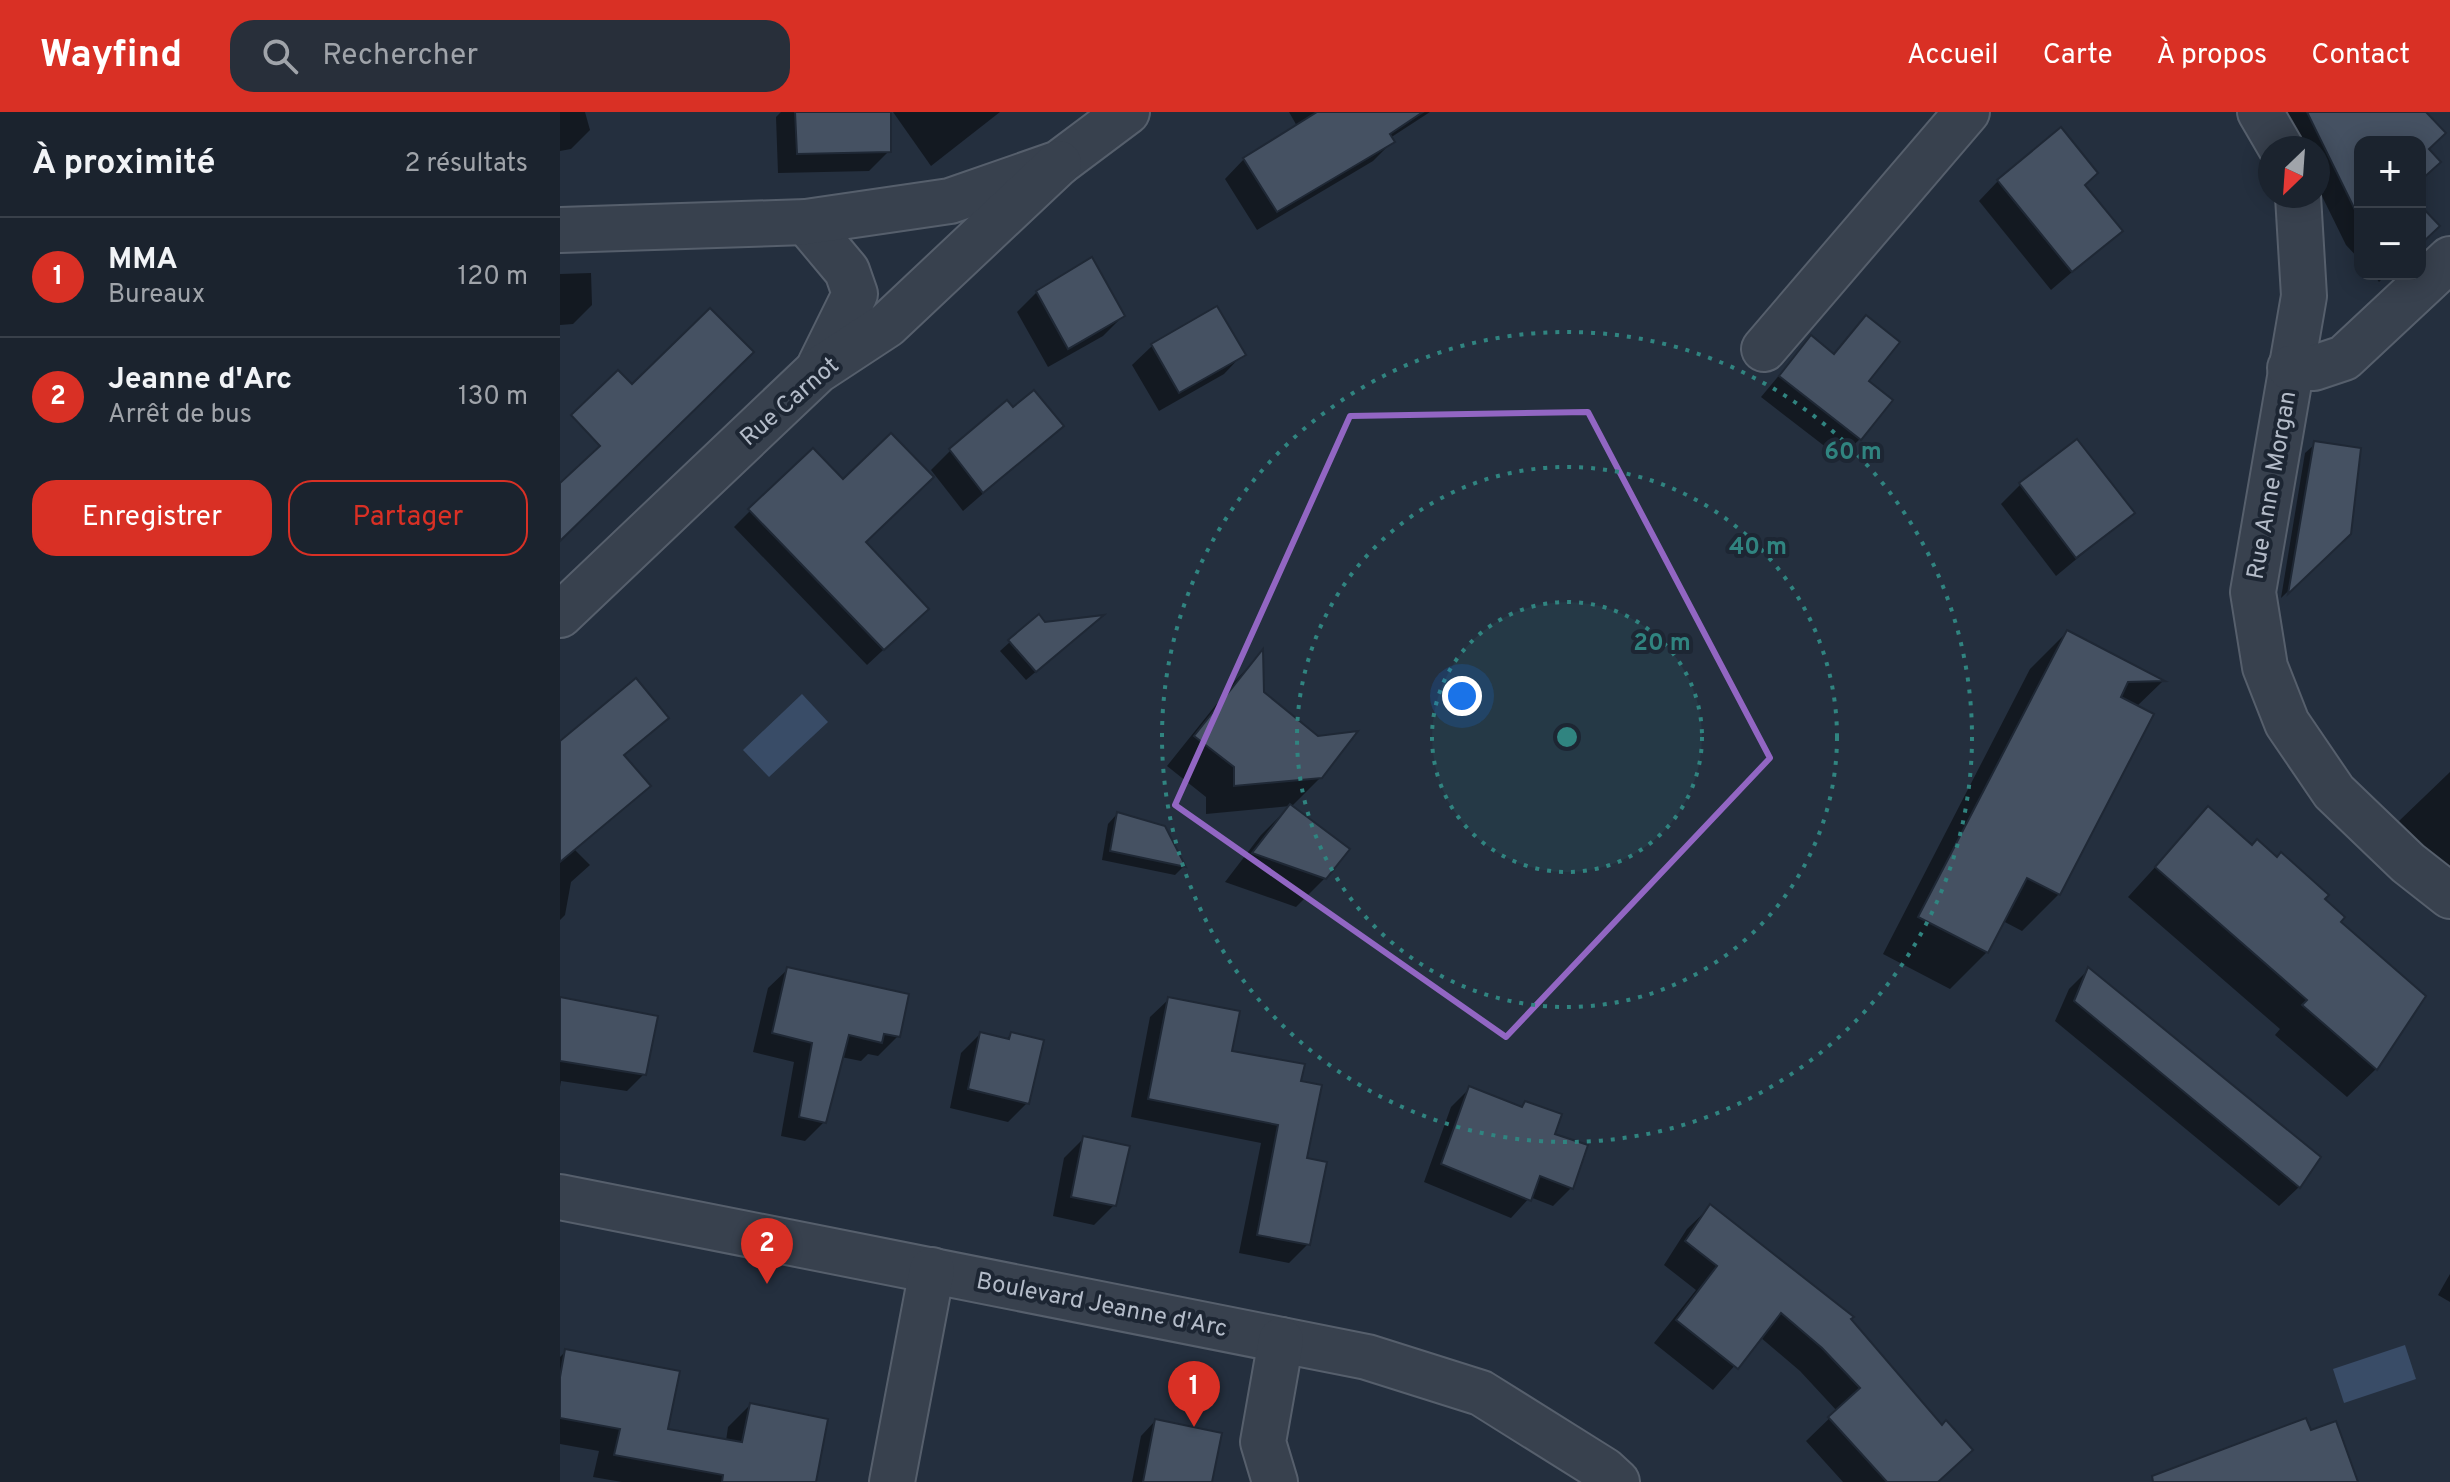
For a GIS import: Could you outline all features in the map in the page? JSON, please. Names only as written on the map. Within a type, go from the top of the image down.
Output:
[{"type":"street","points":[[560,230],[806,222],[950,201],[1059,163],[1127,112]]},
{"type":"street","points":[[1764,349],[1967,112]]},
{"type":"street","points":[[2260,112],[2274,136]]},
{"type":"street","name":"Rue Carnot","points":[[560,615],[817,371],[887,325],[1059,163]]},
{"type":"street","name":"Rue Anne Morgan","points":[[2299,208],[2304,296],[2253,592],[2265,667],[2287,723],[2334,792],[2408,863],[2450,896]]},
{"type":"street","points":[[806,222],[847,271],[855,294],[817,371]]},
{"type":"street","points":[[2290,368],[2314,368],[2344,358],[2450,259]]},
{"type":"street","name":"Boulevard Jeanne d'Arc","points":[[560,1197],[1367,1357],[1481,1393],[1604,1470],[1617,1482]]},
{"type":"street","points":[[892,1482],[932,1270]]},
{"type":"street","points":[[1275,1482],[1263,1442],[1281,1340]]},
{"type":"highlighted area","points":[[1588,412],[1770,758],[1506,1037],[1175,805],[1350,416]]},
{"type":"water","points":[[802,694],[828,722],[769,777],[743,750]]},
{"type":"water","points":[[2405,1345],[2416,1379],[2344,1403],[2333,1369]]},
{"type":"building","points":[[795,112],[891,112],[891,152],[797,154]]},
{"type":"building","points":[[1317,112],[1423,112],[1390,134],[1395,142],[1277,212],[1243,158]]},
{"type":"building","points":[[2307,112],[2426,112],[2446,133],[2429,149],[2441,162],[2426,176],[2426,136],[2354,136],[2354,208],[2330,159],[2330,136],[2319,136]]},
{"type":"building","points":[[2061,127],[2098,173],[2085,185],[2123,231],[2072,272],[1997,180]]},
{"type":"building","points":[[2426,211],[2440,226],[2426,239]]},
{"type":"building","points":[[1092,257],[1125,316],[1068,349],[1036,291]]},
{"type":"building","points":[[1217,306],[1246,355],[1179,393],[1151,344]]},
{"type":"building","points":[[710,308],[754,352],[560,541],[560,483],[600,446],[571,415],[618,370],[632,384]]},
{"type":"building","points":[[1866,315],[1900,342],[1869,381],[1893,400],[1861,440],[1779,376],[1811,335],[1834,354]]},
{"type":"building","points":[[1034,390],[1064,426],[983,493],[949,449],[1007,400],[1013,407]]},
{"type":"building","points":[[891,433],[934,477],[866,542],[929,609],[884,650],[748,509],[813,448],[843,479]]},
{"type":"building","points":[[2077,439],[2135,513],[2076,558],[2019,483]]},
{"type":"building","points":[[2314,441],[2361,448],[2351,534],[2288,594]]},
{"type":"building","points":[[1039,614],[1045,622],[1104,615],[1036,672],[1008,640]]},
{"type":"building","points":[[2067,630],[2165,681],[2128,682],[2121,697],[2154,714],[2060,895],[2027,878],[1988,953],[1918,917]]},
{"type":"building","points":[[1263,649],[1264,692],[1318,736],[1358,731],[1322,778],[1234,786],[1234,767],[1194,736]]},
{"type":"building","points":[[636,678],[669,718],[624,755],[651,786],[560,862],[560,741]]},
{"type":"building","points":[[1290,804],[1350,849],[1326,879],[1252,853]]},
{"type":"building","points":[[2208,806],[2252,845],[2257,839],[2277,857],[2281,852],[2329,895],[2325,899],[2345,917],[2341,922],[2426,996],[2377,1070],[2302,1005],[2307,1000],[2155,867]]},
{"type":"building","points":[[1117,812],[1165,826],[1186,867],[1110,851]]},
{"type":"building","points":[[787,967],[909,994],[900,1037],[884,1034],[882,1043],[849,1035],[826,1123],[799,1117],[812,1043],[772,1033]]},
{"type":"building","points":[[2088,967],[2321,1157],[2300,1188],[2074,1001]]},
{"type":"building","points":[[560,997],[658,1016],[646,1075],[560,1061]]},
{"type":"building","points":[[1168,997],[1240,1011],[1232,1051],[1305,1064],[1301,1081],[1322,1085],[1307,1158],[1327,1162],[1310,1245],[1257,1235],[1278,1125],[1148,1099]]},
{"type":"building","points":[[980,1032],[1009,1039],[1011,1032],[1044,1040],[1029,1104],[968,1089]]},
{"type":"building","points":[[1469,1086],[1522,1107],[1525,1101],[1562,1114],[1555,1134],[1588,1145],[1573,1189],[1540,1176],[1531,1201],[1441,1164]]},
{"type":"building","points":[[1083,1136],[1130,1146],[1116,1206],[1071,1197]]},
{"type":"building","points":[[1710,1204],[1854,1317],[1851,1319],[1942,1425],[1946,1420],[1973,1450],[1938,1482],[1887,1482],[1828,1417],[1860,1388],[1822,1348],[1781,1313],[1738,1369],[1676,1320],[1717,1266],[1685,1241]]},
{"type":"building","points":[[565,1349],[680,1371],[668,1429],[742,1442],[750,1403],[828,1419],[816,1482],[722,1482],[723,1475],[614,1455],[620,1429],[560,1418],[560,1377]]},
{"type":"building","points":[[2306,1418],[2311,1430],[2336,1421],[2358,1482],[2153,1482],[2152,1476]]},
{"type":"building","points":[[1155,1419],[1222,1433],[1212,1482],[1143,1482]]},
{"type":"place","name":"Jeanne d'Arc","points":[[767,1284]]},
{"type":"place","name":"MMA","points":[[1194,1427]]}]
